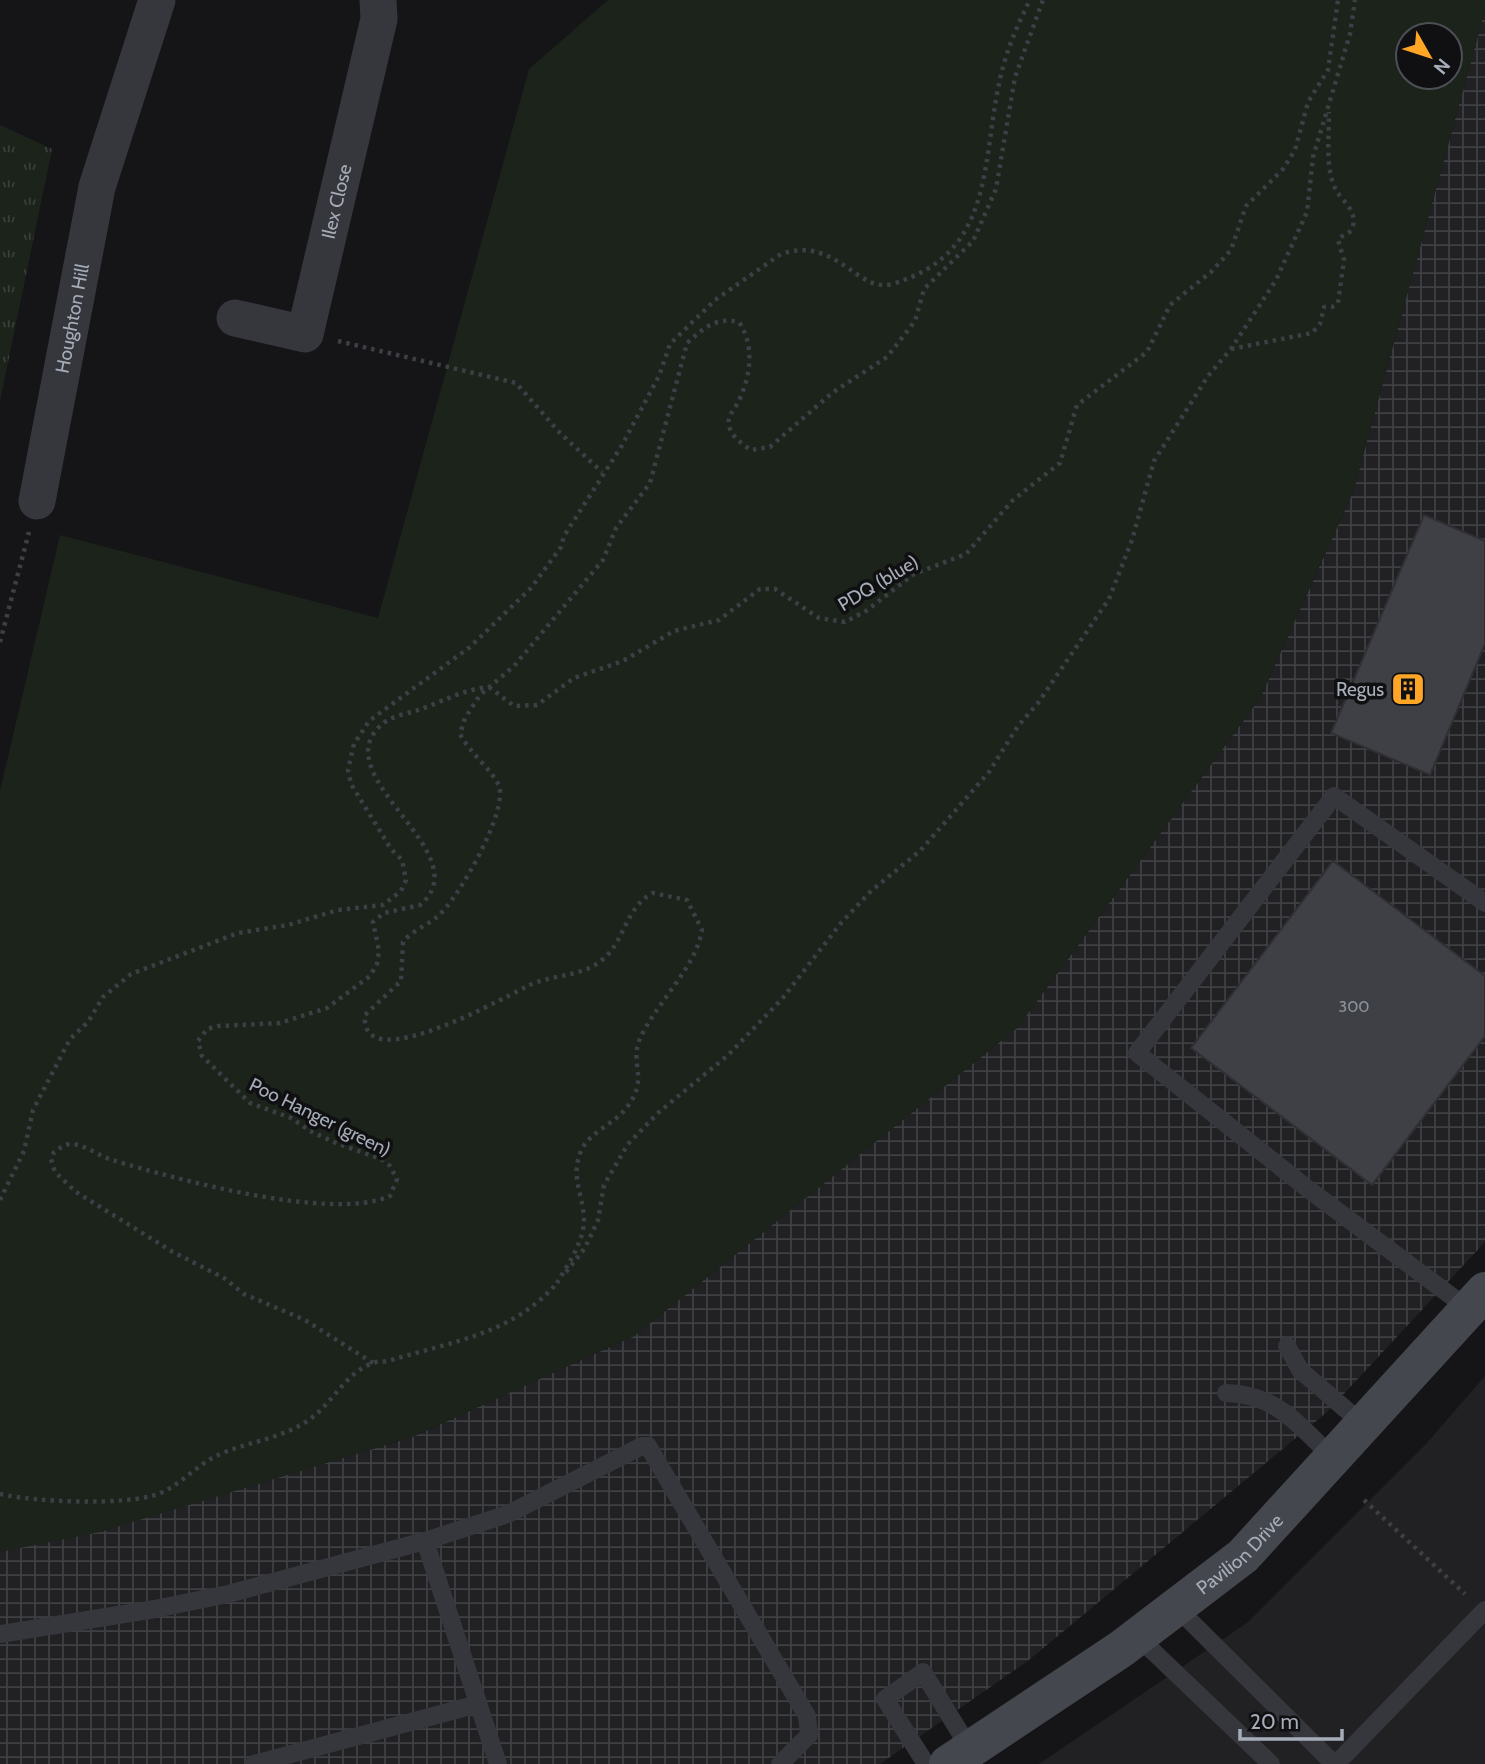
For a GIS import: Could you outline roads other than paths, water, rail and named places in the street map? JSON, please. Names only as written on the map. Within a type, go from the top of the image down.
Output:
[{"type":"street","name":"Houghton Hill","points":[[37,501],[97,187],[157,0]]},
{"type":"street","name":"Ilex Close","points":[[235,318],[305,334],[376,33],[378,0]]},
{"type":"street","name":"Pavilion Drive","points":[[959,1756],[1138,1637],[1243,1556],[1478,1301]]},
{"type":"lane","points":[[1478,1301],[1308,1189],[1137,1053],[1334,796],[1485,903]]},
{"type":"lane","points":[[1287,1346],[1300,1370],[1364,1425]]},
{"type":"lane","points":[[1226,1393],[1249,1393],[1267,1399],[1334,1458]]},
{"type":"lane","points":[[0,1634],[155,1609],[228,1594],[425,1541],[508,1514],[648,1446],[807,1716],[809,1735],[780,1764]]},
{"type":"lane","points":[[425,1541],[498,1764]]},
{"type":"lane","points":[[1176,1607],[1335,1764],[1485,1610]]},
{"type":"lane","points":[[1138,1637],[1271,1764]]},
{"type":"lane","points":[[926,1764],[886,1699],[923,1672],[959,1756]]},
{"type":"lane","points":[[254,1764],[478,1704]]},
{"type":"place","name":"Regus","points":[[1408,689]]}]
